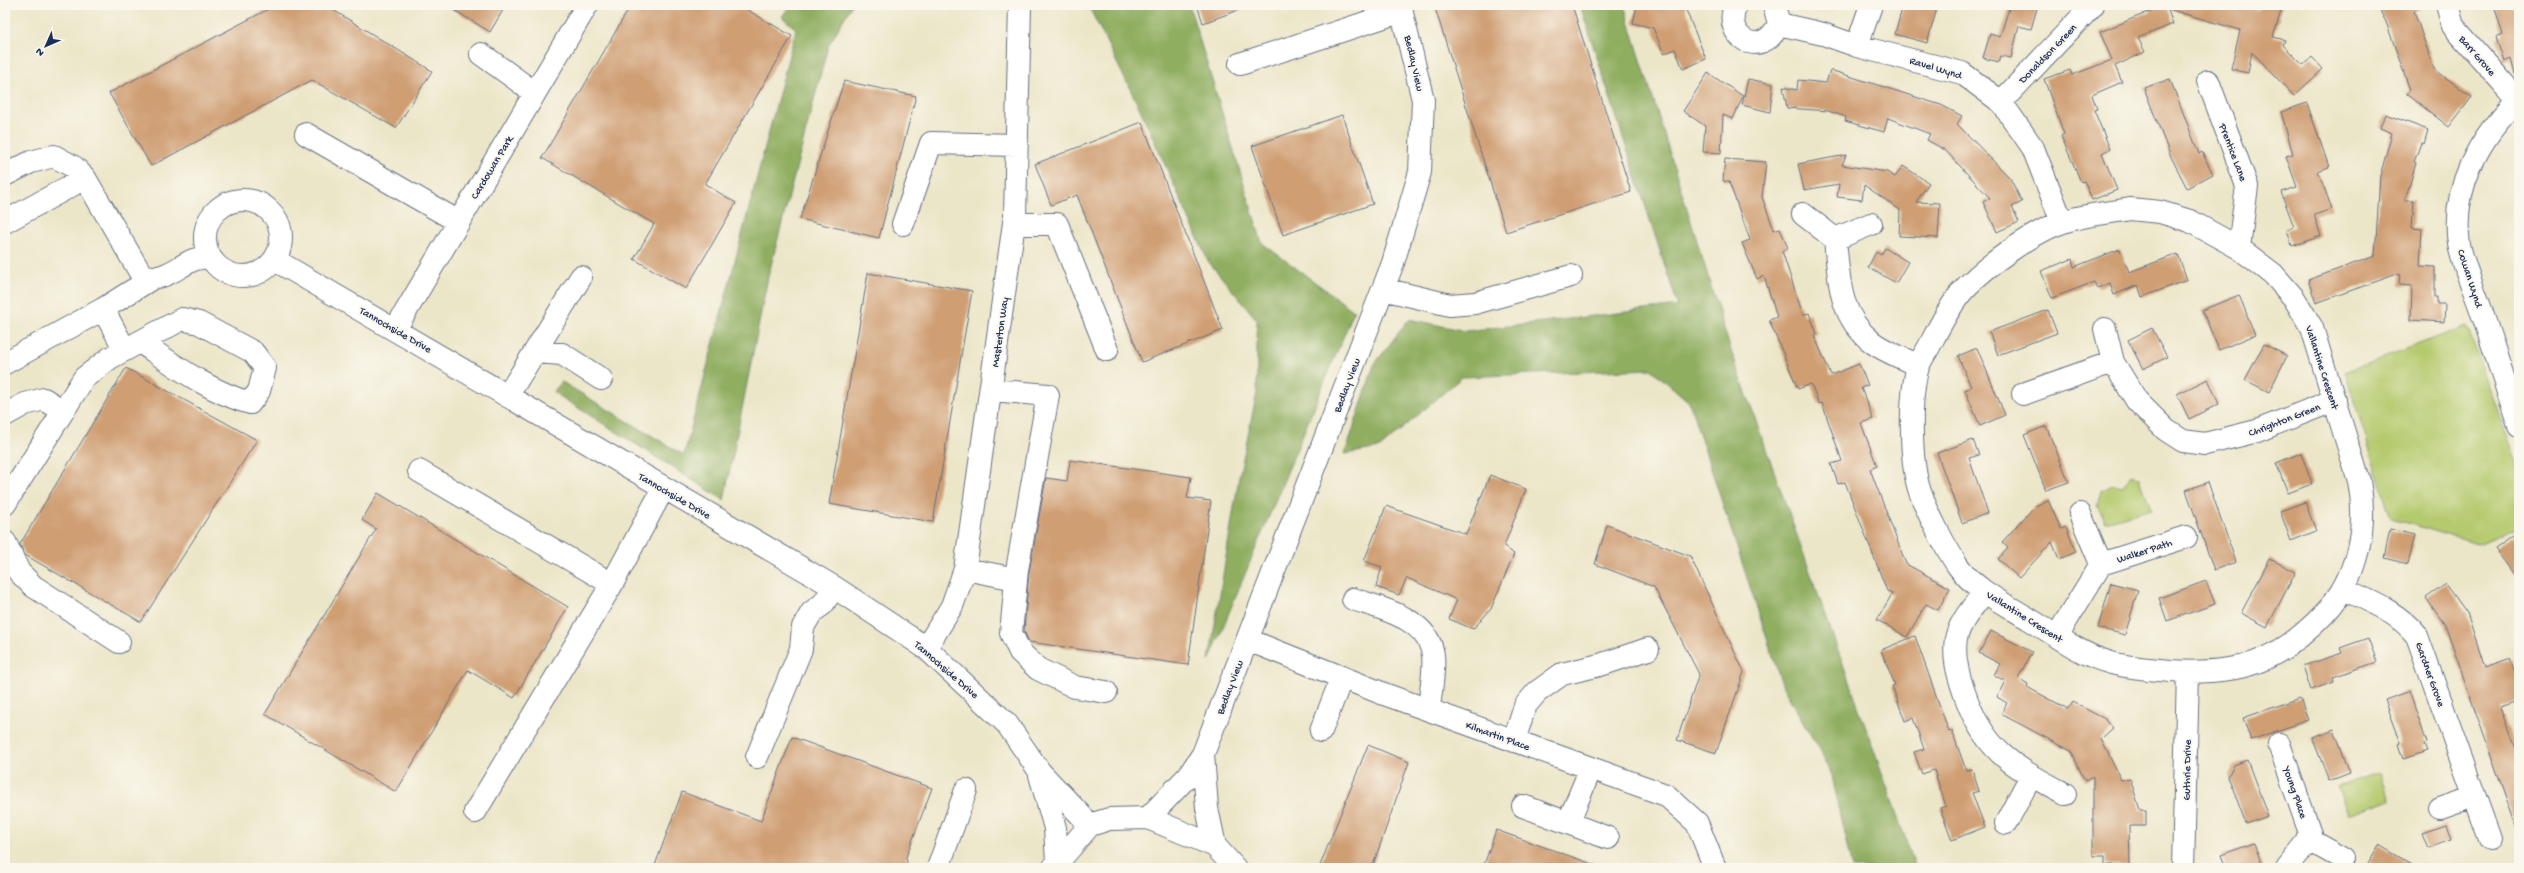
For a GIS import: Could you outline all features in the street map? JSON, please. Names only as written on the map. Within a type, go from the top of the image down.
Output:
[{"type":"street","name":"Cardowan Park","points":[[396,328],[587,5]]},
{"type":"street","name":"Masterton Way","points":[[926,648],[952,606],[965,570],[1014,224],[1020,5]]},
{"type":"street","name":"Ravel Wynd","points":[[1736,5],[1731,15],[1733,25],[1740,37],[1750,42],[1764,43],[1773,36],[1777,14],[1823,34],[1857,46],[1962,73],[2001,102],[2033,148],[2062,222]]},
{"type":"street","points":[[1857,46],[1871,5]]},
{"type":"street","name":"Donaldson Green","points":[[2001,102],[2093,5]]},
{"type":"street","name":"Barr Grove","points":[[2447,5],[2453,26],[2519,99]]},
{"type":"street","points":[[1240,64],[1401,8]]},
{"type":"street","name":"Bedlay View","points":[[1148,818],[1189,775],[1203,754],[1383,289],[1420,172],[1423,100],[1401,8]]},
{"type":"street","points":[[481,54],[535,93]]},
{"type":"street","name":"Prentice Lane","points":[[2208,81],[2247,186],[2239,248]]},
{"type":"street","name":"Cowan Wynd","points":[[2519,99],[2489,132],[2474,156],[2464,181],[2457,212],[2460,245],[2519,425]]},
{"type":"street","points":[[306,134],[458,222]]},
{"type":"street","points":[[903,224],[931,143],[1017,144]]},
{"type":"street","points":[[5,176],[31,162],[54,156],[74,167],[85,178],[132,261],[141,274],[151,279]]},
{"type":"street","points":[[5,222],[85,178]]},
{"type":"street","points":[[248,199],[264,205],[274,214],[282,233],[281,246],[275,260],[266,269],[244,276],[224,271],[210,257],[204,239],[206,226],[212,214],[222,205],[235,200],[248,199]]},
{"type":"street","name":"Vallantine Crescent","points":[[2130,209],[2160,212],[2190,221],[2239,248],[2273,274],[2294,298],[2312,328],[2335,400],[2363,503],[2362,530],[2354,563],[2343,589],[2330,608],[2304,636],[2280,652],[2257,663],[2223,672],[2188,672],[2145,669],[2107,662],[2057,636],[1984,592],[1959,567],[1920,490],[1912,440],[1918,366],[1961,293],[2000,258],[2026,241],[2062,222],[2130,209]]},
{"type":"street","points":[[1803,214],[1835,239],[1840,290],[1852,322],[1873,342],[1918,366]]},
{"type":"street","points":[[1014,224],[1057,224],[1107,350]]},
{"type":"street","points":[[1835,239],[1871,224]]},
{"type":"street","points":[[5,363],[103,309],[151,279],[166,276],[193,260],[210,257]]},
{"type":"street","name":"Tannochside Drive","points":[[275,260],[396,328],[508,395],[663,489],[829,595],[926,648],[1007,724],[1040,772],[1090,825],[1055,865]]},
{"type":"street","points":[[1383,289],[1456,305],[1475,303],[1571,276]]},
{"type":"street","points":[[508,395],[581,277]]},
{"type":"street","points":[[5,504],[84,378],[133,346],[182,319],[200,323],[253,352],[265,368],[259,391],[250,403],[229,397],[173,364],[133,346],[103,309]]},
{"type":"street","name":"Chrighton Green","points":[[2105,329],[2112,362],[2137,401],[2166,430],[2183,441],[2205,444],[2257,431],[2335,400]]},
{"type":"street","points":[[535,352],[562,354],[601,379]]},
{"type":"street","points":[[2023,394],[2112,362]]},
{"type":"street","points":[[991,390],[1048,396],[1016,579],[1011,633],[1020,652],[1038,669],[1075,687],[1106,692]]},
{"type":"street","points":[[5,415],[25,404],[44,399],[64,411]]},
{"type":"street","points":[[419,471],[612,584]]},
{"type":"street","points":[[475,812],[612,584],[663,489]]},
{"type":"street","name":"Walker Path","points":[[2080,514],[2101,564]]},
{"type":"street","name":"Walker Path","points":[[2057,636],[2101,564],[2186,537]]},
{"type":"street","points":[[5,542],[19,572],[33,586],[119,642]]},
{"type":"street","points":[[965,570],[1016,579]]},
{"type":"street","name":"Gardner Grove","points":[[2343,589],[2389,611],[2405,621],[2417,636],[2490,839]]},
{"type":"street","points":[[1984,592],[1956,638],[1955,661],[1970,712],[1988,742],[2008,761],[2031,776],[2065,794]]},
{"type":"street","points":[[757,758],[801,649],[803,627],[812,612],[829,595]]},
{"type":"street","points":[[1353,599],[1403,616],[1425,636],[1433,654],[1429,710]]},
{"type":"street","name":"Kilmartin Place","points":[[1248,640],[1429,710],[1666,795],[1697,823],[1715,868]]},
{"type":"street","points":[[1514,741],[1525,706],[1537,692],[1562,674],[1600,665],[1648,649]]},
{"type":"street","name":"Guthrie Drive","points":[[2184,868],[2188,672]]},
{"type":"street","points":[[1321,731],[1342,677]]},
{"type":"street","name":"Young Place","points":[[2279,744],[2310,833],[2308,840]]},
{"type":"street","name":"Bedlay View","points":[[1203,754],[1207,808],[1215,846]]},
{"type":"street","points":[[1568,823],[1591,768]]},
{"type":"street","name":"Tannochside Drive","points":[[1040,772],[1055,828],[1055,865]]},
{"type":"street","points":[[2006,823],[2031,776]]},
{"type":"street","points":[[938,868],[966,790]]},
{"type":"street","points":[[2440,808],[2474,796]]},
{"type":"street","points":[[1523,806],[1608,838]]},
{"type":"street","points":[[1090,825],[1109,819],[1148,818],[1215,846],[1234,868]]},
{"type":"street","points":[[2287,868],[2308,840],[2344,859]]},
{"type":"green space","points":[[790,5],[852,5],[828,46],[768,277],[724,500],[553,392],[562,382],[684,455],[796,29],[782,17]]},
{"type":"green space","points":[[1088,5],[1189,5],[1262,243],[1354,311],[1209,661],[1239,477],[1257,393],[1257,320],[1208,261],[1140,109]]},
{"type":"green space","points":[[1580,5],[1624,5],[1731,351],[1916,868],[1852,868],[1829,767],[1783,687],[1689,402],[1651,369],[1462,377],[1380,448],[1345,454],[1374,365],[1409,319],[1466,331],[1678,306]]},
{"type":"green space","points":[[2467,326],[2519,469],[2519,527],[2477,544],[2391,518],[2345,372]]},
{"type":"green space","points":[[2131,475],[2140,478],[2151,509],[2106,522],[2097,505],[2101,491],[2111,485],[2123,487]]},
{"type":"green space","points":[[2380,772],[2390,800],[2348,815],[2338,787]]},
{"type":"building","points":[[276,5],[325,5],[432,71],[396,128],[312,80],[151,166],[109,93]]},
{"type":"building","points":[[446,5],[506,5],[490,32]]},
{"type":"building","points":[[631,5],[739,5],[792,36],[705,184],[736,203],[686,289],[634,259],[654,224],[542,158]]},
{"type":"building","points":[[1197,5],[1247,5],[1247,7],[1203,23]]},
{"type":"building","points":[[1434,5],[1572,5],[1631,192],[1506,232]]},
{"type":"building","points":[[1637,5],[1684,5],[1706,59],[1683,69],[1675,49],[1664,54],[1653,28],[1633,23]]},
{"type":"building","points":[[1903,5],[1938,5],[1927,43],[1895,34]]},
{"type":"building","points":[[2010,5],[2038,5],[2031,29],[2019,26],[2011,58],[2001,56],[1999,62],[1983,58],[1990,34],[2000,37]]},
{"type":"building","points":[[2149,5],[2166,5],[2173,24],[2138,38],[2145,52],[2115,66],[2122,82],[2092,95],[2097,109],[2094,110],[2110,149],[2102,153],[2117,190],[2092,200],[2084,181],[2081,182],[2061,136],[2064,134],[2044,79],[2070,70],[2072,75],[2112,60],[2100,32],[2151,11]]},
{"type":"building","points":[[2169,5],[2238,5],[2257,10],[2258,5],[2283,5],[2273,37],[2285,40],[2283,45],[2303,65],[2312,57],[2323,69],[2294,96],[2252,52],[2248,73],[2231,69],[2240,30],[2168,9]]},
{"type":"building","points":[[2377,5],[2426,5],[2414,11],[2434,69],[2472,97],[2449,127],[2407,94],[2410,90],[2386,22]]},
{"type":"building","points":[[2494,5],[2519,5],[2519,73],[2515,74],[2511,59],[2504,62],[2496,38],[2503,35]]},
{"type":"building","points":[[1830,70],[1941,105],[1962,116],[1957,124],[2010,178],[2022,202],[2012,207],[2019,222],[1997,232],[1983,202],[1990,198],[1945,150],[1927,140],[1930,134],[1888,118],[1884,132],[1845,121],[1846,117],[1828,111],[1787,108],[1783,87],[1797,90],[1798,80],[1826,83]]},
{"type":"building","points":[[1708,73],[1743,96],[1733,119],[1723,115],[1721,153],[1703,152],[1705,126],[1683,111]]},
{"type":"building","points":[[1748,79],[1773,84],[1770,112],[1742,105]]},
{"type":"building","points":[[2170,79],[2199,154],[2202,152],[2213,174],[2187,188],[2170,155],[2144,88]]},
{"type":"building","points":[[844,81],[916,96],[879,238],[800,219]]},
{"type":"building","points":[[2307,103],[2329,167],[2318,171],[2332,209],[2314,215],[2321,236],[2292,246],[2287,230],[2294,227],[2281,192],[2297,187],[2286,156],[2293,154],[2281,112]]},
{"type":"building","points":[[2385,114],[2428,130],[2424,144],[2421,143],[2414,162],[2416,163],[2405,201],[2414,201],[2412,228],[2422,229],[2420,266],[2435,267],[2435,297],[2437,297],[2437,304],[2445,304],[2444,322],[2411,320],[2412,286],[2399,285],[2400,273],[2316,303],[2308,280],[2375,256],[2380,176],[2392,133],[2380,128]]},
{"type":"building","points":[[1342,115],[1373,204],[1283,235],[1252,146]]},
{"type":"building","points":[[1142,122],[1223,330],[1142,362],[1077,195],[1051,205],[1035,164]]},
{"type":"building","points":[[1846,155],[1842,165],[1887,172],[1895,177],[1903,166],[1929,183],[1916,202],[1940,203],[1938,238],[1899,236],[1900,210],[1864,185],[1862,200],[1837,197],[1839,184],[1804,190],[1798,164]]},
{"type":"building","points":[[1725,159],[1766,162],[1762,197],[1774,230],[1780,228],[1788,248],[1782,251],[1803,315],[1809,313],[1817,334],[1814,335],[1831,375],[1859,364],[1868,385],[1861,388],[1873,419],[1861,423],[1877,466],[1870,469],[1906,564],[1950,588],[1938,610],[1926,604],[1907,637],[1877,620],[1892,594],[1887,591],[1845,482],[1838,484],[1831,464],[1842,461],[1822,403],[1819,404],[1811,384],[1798,389],[1769,320],[1777,317],[1764,276],[1757,279],[1742,243],[1750,240],[1729,182],[1723,181]]},
{"type":"building","points":[[1885,248],[1908,262],[1896,283],[1868,267],[1876,252],[1881,255]]},
{"type":"building","points":[[2120,249],[2129,272],[2178,254],[2187,280],[2142,297],[2138,285],[2114,295],[2110,283],[2097,288],[2094,282],[2052,298],[2041,271],[2072,259],[2074,267]]},
{"type":"building","points":[[868,273],[972,291],[933,522],[829,504]]},
{"type":"building","points":[[2239,295],[2255,335],[2219,350],[2202,310]]},
{"type":"building","points":[[2048,310],[2057,333],[1998,355],[1989,332]]},
{"type":"building","points":[[2152,328],[2167,357],[2143,369],[2128,340]]},
{"type":"building","points":[[2264,344],[2287,356],[2269,392],[2245,380]]},
{"type":"building","points":[[1977,348],[2005,415],[1980,426],[1965,390],[1971,387],[1958,356]]},
{"type":"building","points":[[126,368],[257,440],[141,622],[25,555],[20,544]]},
{"type":"building","points":[[2208,379],[2219,404],[2189,419],[2177,394]]},
{"type":"building","points":[[2046,426],[2069,482],[2046,490],[2024,435]]},
{"type":"building","points":[[1973,440],[1979,455],[1969,458],[1988,513],[1962,523],[1937,453]]},
{"type":"building","points":[[2301,453],[2312,484],[2288,493],[2276,463]]},
{"type":"building","points":[[1070,460],[1191,477],[1187,498],[1211,501],[1188,665],[1029,642],[1024,631],[1029,572],[1046,478],[1067,481]]},
{"type":"building","points":[[1490,475],[1526,489],[1504,546],[1514,554],[1491,609],[1473,629],[1449,619],[1457,600],[1407,578],[1399,595],[1376,587],[1382,567],[1364,561],[1386,506],[1466,534]]},
{"type":"building","points":[[2208,482],[2236,562],[2214,570],[2186,490]]},
{"type":"building","points":[[378,493],[568,607],[514,698],[468,670],[396,792],[265,714],[376,529],[362,520]]},
{"type":"building","points":[[2048,500],[2061,529],[2066,527],[2076,552],[2059,559],[2052,542],[2019,578],[1998,559],[2008,548],[2002,542],[2035,506]]},
{"type":"building","points":[[2305,502],[2316,531],[2291,541],[2280,511]]},
{"type":"building","points":[[1607,525],[1690,556],[1744,672],[1716,753],[1677,740],[1699,674],[1654,587],[1595,564]]},
{"type":"building","points":[[2390,529],[2415,535],[2408,564],[2384,558]]},
{"type":"building","points":[[2513,536],[2519,545],[2519,581],[2495,549]]},
{"type":"building","points":[[2270,559],[2296,572],[2267,627],[2241,613]]},
{"type":"building","points":[[2206,581],[2215,604],[2167,621],[2159,598]]},
{"type":"building","points":[[2111,583],[2138,590],[2125,635],[2098,628]]},
{"type":"building","points":[[2446,584],[2467,613],[2485,667],[2511,658],[2519,682],[2519,702],[2500,708],[2519,758],[2519,828],[2517,829],[2445,625],[2426,598]]},
{"type":"building","points":[[1991,631],[2032,652],[2018,678],[2028,684],[2027,687],[2068,709],[2072,702],[2105,719],[2113,728],[2101,739],[2121,780],[2130,778],[2140,810],[2146,810],[2146,826],[2129,826],[2130,865],[2105,865],[2105,856],[2093,856],[2093,777],[2085,781],[2071,751],[2001,714],[2007,703],[1997,697],[2005,681],[1994,675],[2000,664],[1979,653]]},
{"type":"building","points":[[1915,636],[1949,732],[1952,731],[1966,770],[1972,769],[1979,791],[1972,793],[1985,827],[1952,840],[1940,808],[1946,806],[1934,770],[1922,774],[1914,752],[1924,749],[1913,718],[1905,721],[1892,686],[1895,685],[1881,650]]},
{"type":"building","points":[[2368,638],[2377,662],[2333,677],[2334,682],[2311,690],[2303,666],[2342,653],[2340,648]]},
{"type":"building","points":[[2409,691],[2427,743],[2424,744],[2427,751],[2403,759],[2398,744],[2401,743],[2385,700]]},
{"type":"building","points":[[2300,698],[2308,720],[2251,740],[2243,718]]},
{"type":"building","points":[[2334,729],[2350,773],[2329,781],[2312,737]]},
{"type":"building","points":[[792,737],[932,788],[906,857],[908,868],[654,868],[682,792],[761,821]]},
{"type":"building","points":[[1368,745],[1409,762],[1372,868],[1319,868]]},
{"type":"building","points":[[2247,760],[2268,816],[2246,824],[2228,776],[2234,765]]},
{"type":"building","points":[[2446,825],[2451,840],[2428,848],[2422,833]]},
{"type":"building","points":[[1496,830],[1598,866],[1597,868],[1483,868]]},
{"type":"building","points":[[2254,843],[2263,868],[2226,868],[2221,855]]},
{"type":"building","points":[[2379,845],[2418,868],[2365,868]]}]
